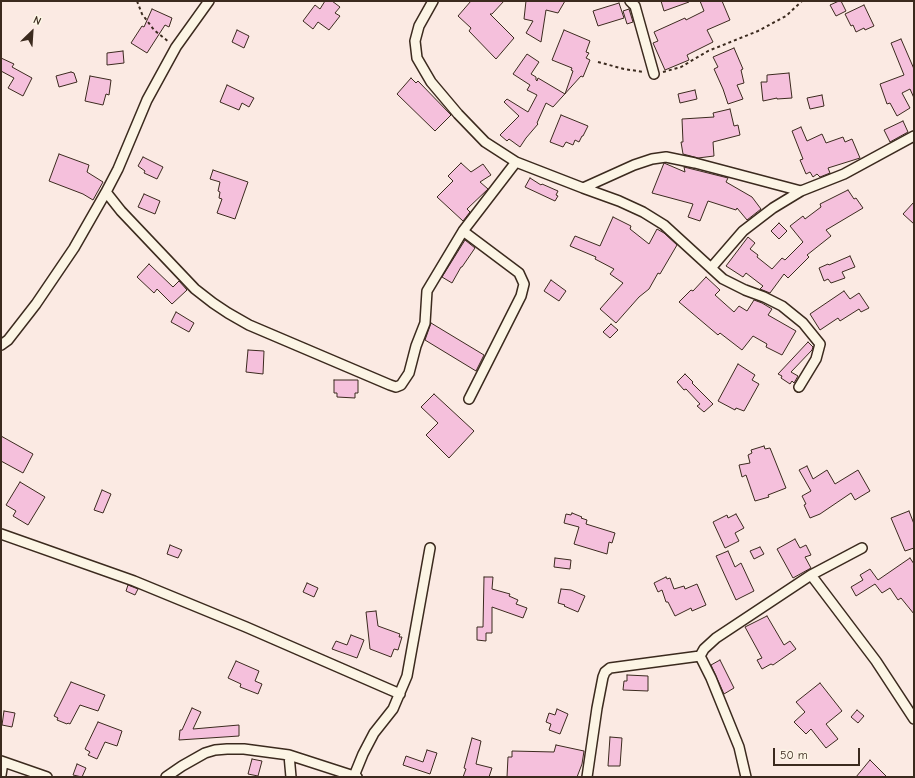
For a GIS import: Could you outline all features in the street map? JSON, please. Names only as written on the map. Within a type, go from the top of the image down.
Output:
[{"type":"street","points":[[1,345],[8,340],[36,304],[74,248],[118,169],[147,100],[176,47],[209,1]]},
{"type":"street","points":[[433,1],[419,26],[415,41],[417,58],[431,82],[458,114],[485,142],[516,162],[583,188],[619,200],[643,212],[659,221],[684,242],[723,279],[744,290],[764,297],[782,306],[803,323],[820,344],[816,359],[799,387]]},
{"type":"street","points":[[630,1],[635,6],[654,74]]},
{"type":"street","points":[[711,268],[743,231],[773,208],[801,191],[844,174],[914,136]]},
{"type":"street","points":[[583,188],[634,165],[652,159],[666,157],[695,163],[801,191]]},
{"type":"street","points":[[106,192],[121,211],[195,289],[228,314],[249,325],[396,387],[402,384],[408,374],[416,346],[425,323],[427,291],[463,231],[516,162]]},
{"type":"street","points":[[463,231],[520,273],[524,284],[521,296],[469,399]]},
{"type":"street","points":[[1,534],[134,581],[246,627],[400,694]]},
{"type":"street","points":[[166,777],[182,766],[215,750],[244,749],[289,755],[356,776],[363,754],[374,733],[392,709],[400,694],[406,676],[430,548]]},
{"type":"street","points":[[700,656],[704,649],[716,638],[811,575],[862,548]]},
{"type":"street","points":[[811,575],[876,661],[914,719]]},
{"type":"street","points":[[587,777],[605,672],[610,668],[700,656]]},
{"type":"street","points":[[700,656],[739,747],[746,777]]},
{"type":"street","points":[[289,755],[291,777]]},
{"type":"street","points":[[1,775],[2,761],[47,777]]},
{"type":"path","points":[[137,1],[142,14],[154,30],[176,47]]},
{"type":"path","points":[[598,62],[624,69],[654,74],[681,67],[708,51],[758,31],[786,16],[802,1]]},
{"type":"building","points":[[325,1],[332,1],[340,7],[335,13],[340,16],[329,30],[318,22],[313,29],[303,21],[315,5],[320,9]]},
{"type":"building","points":[[471,1],[504,1],[492,14],[490,14],[514,38],[496,59],[469,31],[471,28],[458,16]]},
{"type":"building","points":[[526,1],[565,1],[558,13],[546,10],[541,42],[526,33],[533,21],[524,19]]},
{"type":"building","points":[[661,1],[689,1],[689,2],[664,11]]},
{"type":"building","points":[[700,1],[722,1],[730,20],[707,30],[713,42],[687,55],[689,60],[665,70],[653,43],[658,41],[654,32],[685,18],[686,20],[704,11]]},
{"type":"building","points":[[841,1],[846,11],[836,16],[830,5]]},
{"type":"building","points":[[619,3],[624,18],[598,26],[593,11]]},
{"type":"building","points":[[864,5],[874,26],[865,30],[864,28],[856,32],[845,14]]},
{"type":"building","points":[[152,9],[172,18],[169,27],[165,25],[147,53],[131,43],[142,26],[144,27]]},
{"type":"building","points":[[629,9],[633,22],[627,24],[623,11]]},
{"type":"building","points":[[237,30],[249,36],[244,48],[232,42]]},
{"type":"building","points":[[564,30],[590,41],[586,52],[589,53],[586,58],[590,60],[583,77],[581,76],[565,94],[573,71],[571,70],[572,68],[552,60]]},
{"type":"building","points":[[901,39],[914,69],[914,98],[910,89],[902,93],[910,108],[897,116],[890,103],[887,104],[880,84],[904,75],[891,43]]},
{"type":"building","points":[[734,48],[743,69],[741,70],[744,83],[737,85],[743,99],[728,104],[714,69],[718,67],[713,57]]},
{"type":"building","points":[[123,51],[124,63],[107,65],[107,53]]},
{"type":"building","points":[[527,54],[539,62],[531,74],[536,77],[536,80],[537,81],[538,78],[565,94],[553,107],[546,103],[537,123],[538,124],[520,147],[509,139],[507,141],[500,135],[519,116],[504,102],[507,99],[528,112],[537,95],[527,90],[530,85],[513,74]]},
{"type":"building","points":[[1,58],[14,64],[12,67],[32,78],[23,96],[8,88],[14,78],[1,71]]},
{"type":"building","points":[[71,72],[74,73],[77,82],[59,87],[56,76]]},
{"type":"building","points":[[789,73],[792,98],[777,98],[763,101],[761,82],[767,82],[767,75]]},
{"type":"building","points":[[90,76],[111,80],[109,95],[106,94],[103,105],[85,101]]},
{"type":"building","points":[[411,78],[416,83],[418,81],[451,115],[435,131],[397,94]]},
{"type":"building","points":[[227,85],[254,98],[249,107],[242,103],[239,110],[220,102]]},
{"type":"building","points":[[695,90],[697,99],[680,103],[678,94]]},
{"type":"building","points":[[822,95],[824,106],[810,109],[807,98]]},
{"type":"building","points":[[730,109],[734,126],[738,125],[740,135],[713,142],[714,156],[698,158],[683,154],[681,142],[683,142],[682,119],[714,117],[713,113]]},
{"type":"building","points":[[561,115],[588,126],[579,142],[575,140],[573,145],[566,142],[563,147],[550,142]]},
{"type":"building","points":[[903,121],[908,132],[890,142],[884,130]]},
{"type":"building","points":[[801,127],[807,141],[822,134],[826,143],[843,137],[845,142],[852,139],[860,158],[828,168],[830,173],[820,177],[817,174],[813,177],[810,172],[806,174],[800,160],[803,159],[792,131]]},
{"type":"building","points":[[59,154],[89,165],[87,172],[103,182],[93,200],[83,194],[49,181]]},
{"type":"building","points":[[143,157],[163,167],[157,179],[144,173],[145,171],[138,166]]},
{"type":"building","points":[[461,163],[471,172],[483,164],[491,175],[480,182],[488,189],[467,209],[470,212],[463,221],[437,197],[453,181],[448,176]]},
{"type":"building","points":[[664,163],[685,172],[684,167],[728,178],[726,182],[752,197],[761,209],[747,220],[737,208],[736,210],[708,201],[700,221],[688,217],[693,204],[652,193]]},
{"type":"building","points":[[213,170],[248,182],[235,219],[217,213],[222,199],[219,198],[220,192],[218,191],[220,182],[210,179]]},
{"type":"building","points":[[530,178],[541,185],[542,184],[558,191],[556,195],[558,196],[555,201],[525,187]]},
{"type":"building","points":[[848,190],[863,208],[826,230],[831,236],[807,255],[809,257],[788,278],[784,274],[770,293],[760,289],[763,286],[746,273],[743,277],[726,266],[748,237],[755,243],[750,249],[758,255],[757,257],[772,269],[782,258],[785,260],[803,242],[790,226],[803,216],[805,219],[821,207],[820,204]]},
{"type":"building","points":[[144,194],[160,201],[155,214],[138,207]]},
{"type":"building","points":[[914,202],[914,224],[903,214]]},
{"type":"building","points":[[613,217],[631,226],[630,229],[649,244],[657,229],[664,233],[677,245],[660,274],[658,273],[649,289],[639,297],[616,323],[600,309],[623,283],[610,274],[614,269],[595,259],[596,257],[570,246],[575,236],[600,246]]},
{"type":"building","points":[[779,223],[787,231],[779,239],[771,231]]},
{"type":"building","points":[[465,240],[475,248],[461,267],[452,283],[442,277]]},
{"type":"building","points":[[850,256],[855,267],[842,272],[845,278],[831,283],[828,279],[824,281],[819,268]]},
{"type":"building","points":[[149,264],[173,287],[179,281],[187,290],[172,304],[157,289],[154,293],[137,277]]},
{"type":"building","points":[[706,277],[720,290],[715,295],[734,312],[739,306],[747,311],[754,300],[772,309],[768,315],[796,331],[782,355],[766,347],[767,344],[753,336],[742,350],[720,333],[718,335],[679,302],[691,290],[693,291]]},
{"type":"building","points":[[551,280],[566,291],[559,301],[544,291]]},
{"type":"building","points":[[844,291],[850,299],[859,293],[869,308],[861,312],[859,309],[840,321],[838,318],[820,330],[810,314]]},
{"type":"building","points":[[176,312],[194,323],[189,332],[171,322]]},
{"type":"building","points":[[431,323],[484,355],[476,371],[425,340]]},
{"type":"building","points":[[611,324],[618,330],[610,338],[603,332]]},
{"type":"building","points":[[808,342],[813,347],[812,350],[791,372],[798,376],[794,383],[792,381],[790,384],[778,374]]},
{"type":"building","points":[[248,350],[264,351],[263,374],[246,372]]},
{"type":"building","points":[[738,364],[755,375],[752,380],[759,384],[744,411],[736,408],[735,410],[718,401]]},
{"type":"building","points":[[685,374],[713,404],[704,412],[697,406],[700,404],[677,382]]},
{"type":"building","points":[[334,380],[358,380],[358,393],[355,393],[355,398],[337,397],[337,393],[334,393]]},
{"type":"building","points":[[434,394],[474,431],[449,458],[426,435],[438,423],[421,407]]},
{"type":"building","points":[[1,436],[33,454],[23,473],[1,461]]},
{"type":"building","points":[[764,446],[765,449],[770,448],[786,488],[768,495],[769,497],[755,501],[746,475],[742,477],[739,465],[750,463],[748,455],[752,453],[751,450]]},
{"type":"building","points":[[807,466],[813,479],[827,470],[835,484],[858,470],[870,491],[855,500],[851,493],[820,514],[810,518],[802,496],[811,491],[799,470]]},
{"type":"building","points":[[20,482],[45,497],[28,525],[13,516],[16,511],[6,505]]},
{"type":"building","points":[[102,490],[111,494],[103,513],[94,510]]},
{"type":"building","points":[[909,511],[914,524],[914,548],[905,551],[891,518]]},
{"type":"building","points":[[572,513],[587,520],[586,524],[615,533],[612,543],[609,542],[607,554],[574,544],[579,527],[564,523],[566,514],[571,515]]},
{"type":"building","points":[[736,514],[744,528],[735,533],[739,541],[725,548],[713,522],[727,515],[728,518]]},
{"type":"building","points":[[795,539],[800,548],[806,545],[811,555],[805,557],[811,568],[793,578],[777,549]]},
{"type":"building","points":[[170,545],[182,550],[178,558],[167,554]]},
{"type":"building","points":[[760,547],[764,554],[754,559],[750,551]]},
{"type":"building","points":[[728,551],[735,567],[741,563],[754,591],[736,600],[716,556]]},
{"type":"building","points":[[555,558],[571,560],[570,569],[554,567]]},
{"type":"building","points":[[910,558],[914,564],[914,614],[901,598],[898,600],[890,588],[882,593],[875,584],[856,596],[851,587],[863,580],[860,575],[870,569],[878,580]]},
{"type":"building","points":[[484,577],[493,577],[492,589],[510,594],[509,596],[518,600],[516,604],[527,608],[523,618],[492,607],[492,633],[486,633],[486,641],[477,640],[477,627],[483,627]]},
{"type":"building","points":[[666,577],[667,579],[670,578],[674,589],[684,586],[685,589],[697,584],[706,605],[692,611],[691,608],[675,616],[668,602],[666,602],[662,590],[658,592],[654,583]]},
{"type":"building","points":[[307,583],[318,588],[314,597],[303,592]]},
{"type":"building","points":[[128,585],[138,589],[135,595],[126,591]]},
{"type":"building","points":[[561,589],[571,590],[585,596],[578,612],[558,603]]},
{"type":"building","points":[[376,611],[378,626],[400,634],[399,637],[402,637],[398,650],[394,649],[391,657],[370,649],[366,612]]},
{"type":"building","points":[[767,616],[784,645],[790,641],[796,649],[773,665],[771,664],[762,669],[757,660],[762,658],[745,627]]},
{"type":"building","points":[[351,635],[364,640],[357,658],[332,649],[336,641],[347,645]]},
{"type":"building","points":[[720,660],[734,688],[724,694],[711,665]]},
{"type":"building","points":[[236,661],[259,671],[255,681],[262,684],[258,694],[240,687],[241,684],[228,678]]},
{"type":"building","points":[[627,675],[648,676],[648,691],[623,690],[624,681],[627,681]]},
{"type":"building","points":[[71,682],[105,695],[98,711],[80,705],[70,724],[67,724],[57,720],[58,718],[54,716]]},
{"type":"building","points":[[820,683],[842,711],[826,724],[838,739],[826,748],[811,729],[806,734],[794,722],[805,712],[796,702]]},
{"type":"building","points":[[192,708],[201,712],[193,729],[239,725],[239,736],[179,740],[180,730],[182,730]]},
{"type":"building","points":[[557,709],[568,714],[560,734],[549,730],[551,724],[546,722],[549,713],[555,715]]},
{"type":"building","points":[[857,710],[864,716],[858,723],[851,717]]},
{"type":"building","points":[[4,711],[15,713],[12,727],[2,725]]},
{"type":"building","points":[[98,722],[122,731],[117,746],[105,742],[97,759],[88,755],[90,752],[85,749]]},
{"type":"building","points":[[610,737],[622,738],[620,766],[608,766]]},
{"type":"building","points":[[472,738],[481,741],[476,764],[492,768],[489,777],[463,777]]},
{"type":"building","points":[[556,745],[584,751],[582,764],[577,777],[507,777],[508,757],[512,757],[512,751],[554,752]]},
{"type":"building","points":[[427,750],[437,753],[430,774],[403,765],[406,756],[423,762]]},
{"type":"building","points":[[252,759],[262,761],[258,776],[248,774]]},
{"type":"building","points":[[870,760],[887,777],[856,777]]},
{"type":"building","points":[[77,764],[86,768],[82,777],[73,775]]}]
